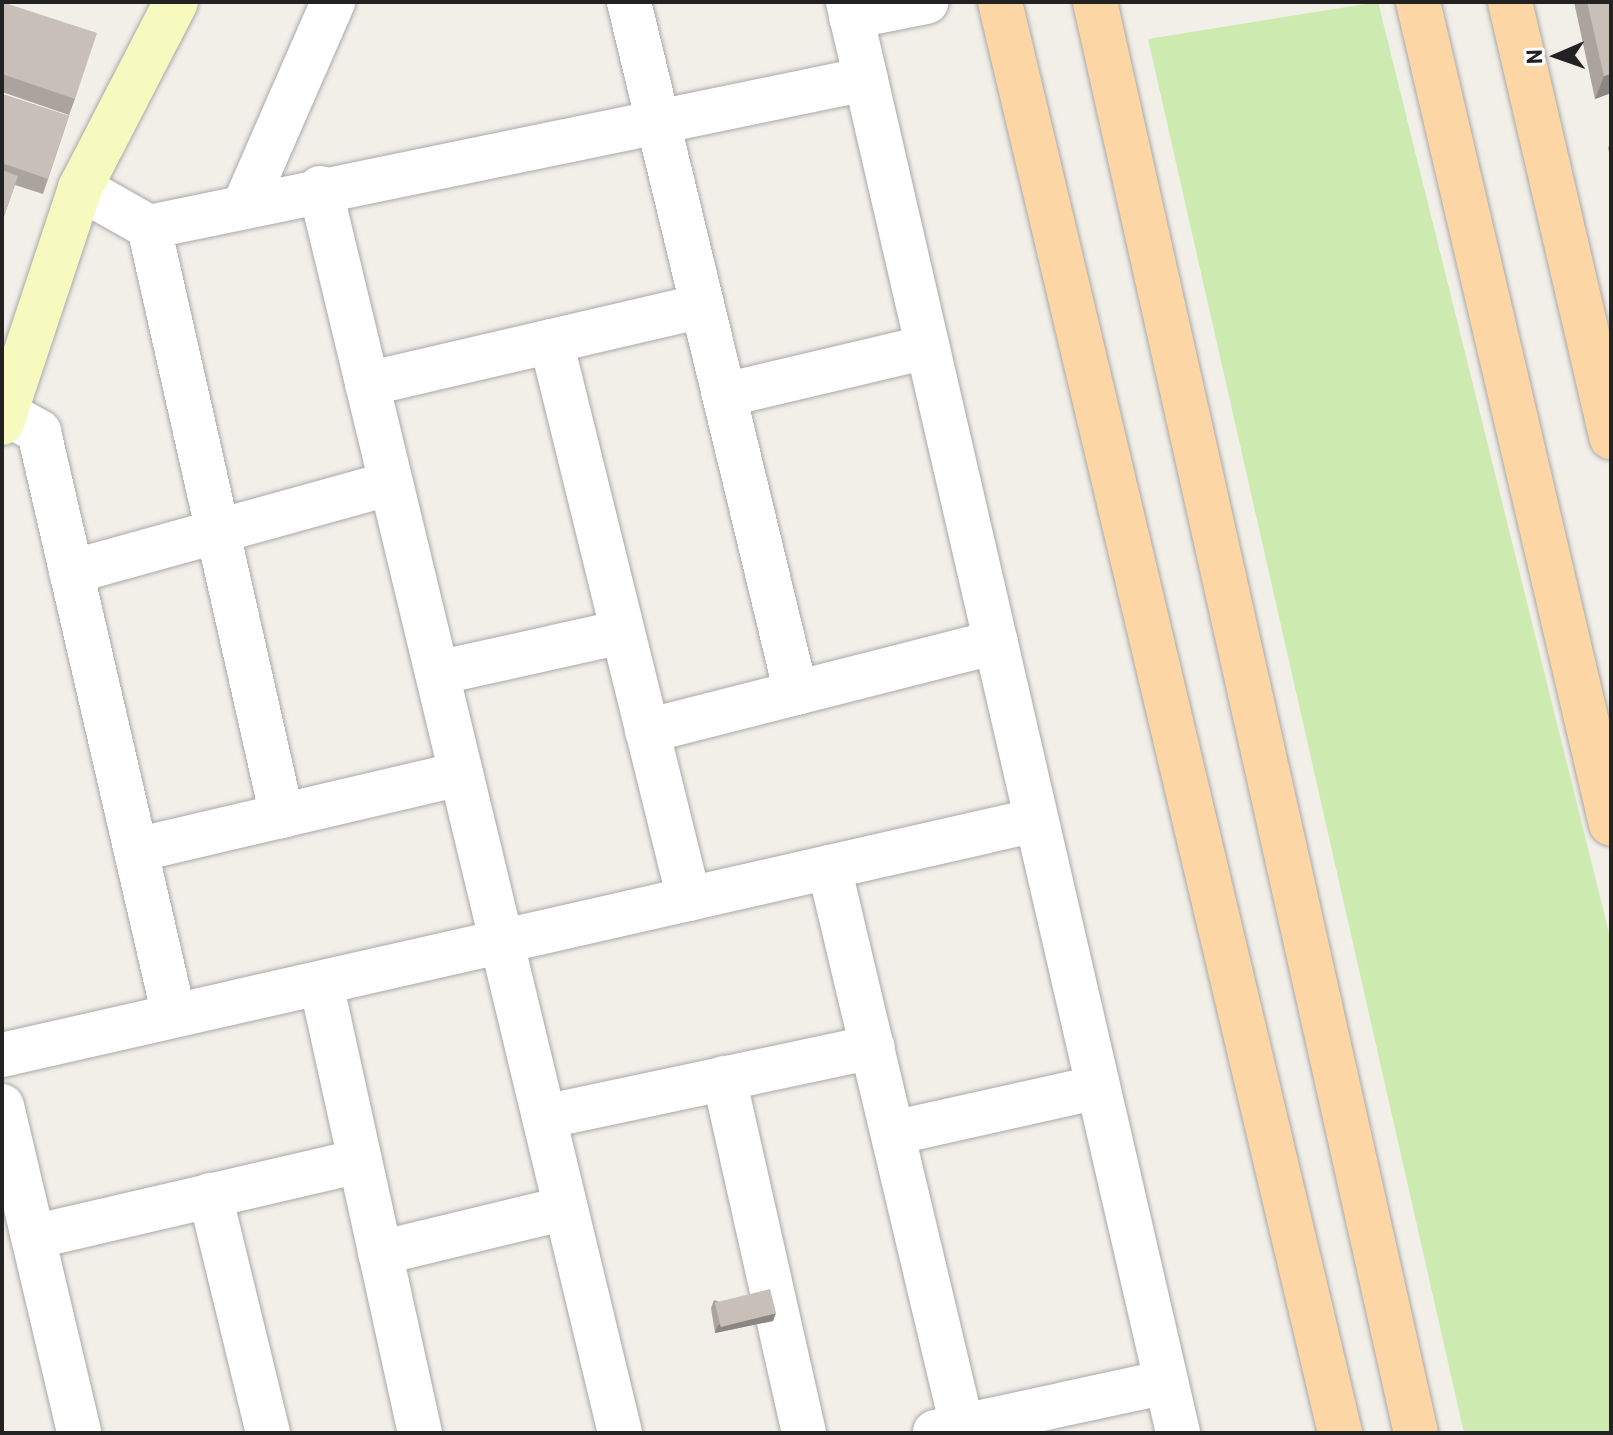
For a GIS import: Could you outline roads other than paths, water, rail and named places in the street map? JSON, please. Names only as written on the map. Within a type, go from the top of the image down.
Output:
[{"type":"main road","points":[[1000,2],[1340,1433]]},
{"type":"main road","points":[[1095,2],[1416,1433]]},
{"type":"main road","points":[[1418,2],[1611,824]]},
{"type":"main road","points":[[1510,2],[1611,437]]},
{"type":"street","points":[[174,1016],[39,432],[4,418],[80,188],[176,2]]},
{"type":"street","points":[[629,2],[796,693]]},
{"type":"street","points":[[927,2],[850,10],[1178,1433]]},
{"type":"street","points":[[244,206],[337,3]]},
{"type":"street","points":[[80,188],[149,227],[320,188],[866,79]]},
{"type":"street","points":[[320,188],[620,1433]]},
{"type":"street","points":[[149,227],[282,816]]},
{"type":"street","points":[[367,384],[702,306]]},
{"type":"street","points":[[551,341],[689,899]]},
{"type":"street","points":[[724,395],[927,347]]},
{"type":"street","points":[[71,572],[391,483]]},
{"type":"street","points":[[437,673],[622,632]]},
{"type":"street","points":[[647,731],[996,642]]},
{"type":"street","points":[[136,850],[461,774]]},
{"type":"street","points":[[2,1055],[1036,820]]},
{"type":"street","points":[[829,867],[893,1133],[948,1430],[1166,1382]]},
{"type":"street","points":[[321,983],[420,1433]]},
{"type":"street","points":[[544,1117],[873,1047]]},
{"type":"street","points":[[724,1078],[804,1433]]},
{"type":"street","points":[[893,1133],[1098,1087]]},
{"type":"street","points":[[2,1106],[10,1192],[33,1237],[79,1433]]},
{"type":"street","points":[[33,1237],[359,1161]]},
{"type":"street","points":[[210,1195],[268,1433]]},
{"type":"street","points":[[380,1253],[566,1208]]}]
